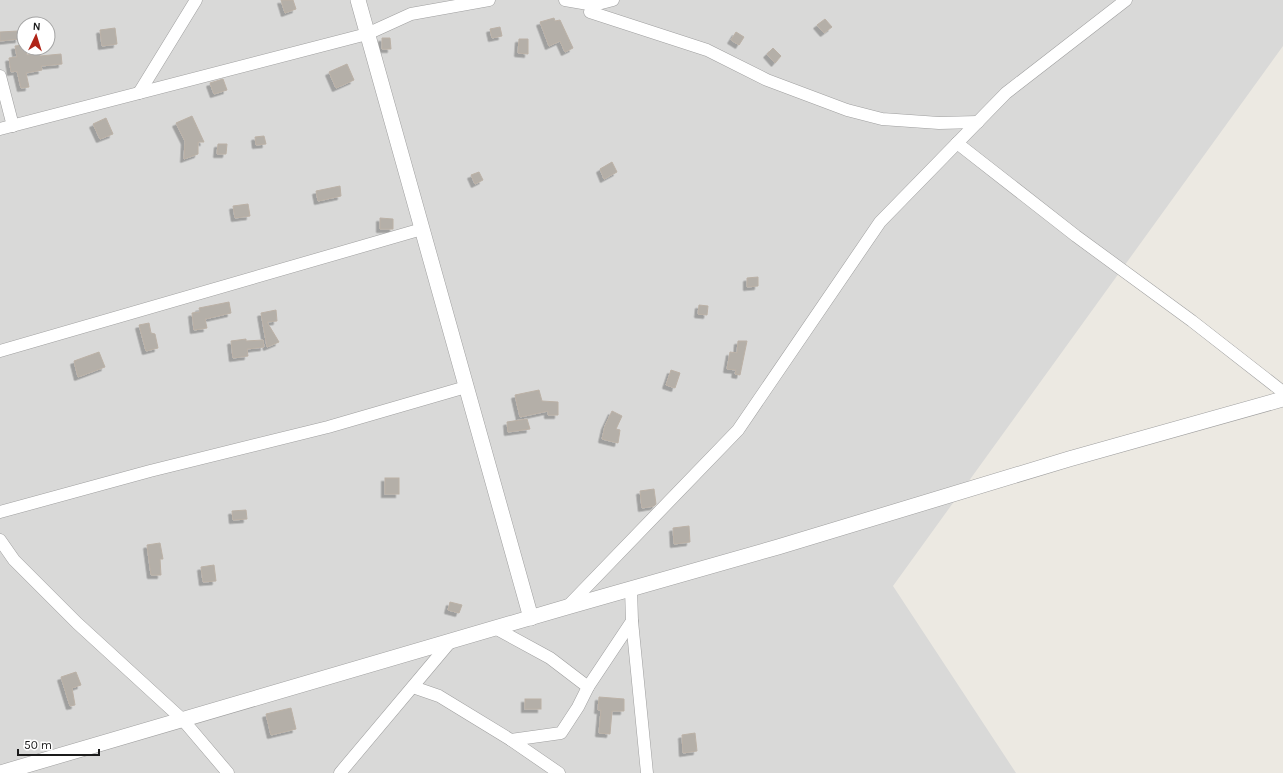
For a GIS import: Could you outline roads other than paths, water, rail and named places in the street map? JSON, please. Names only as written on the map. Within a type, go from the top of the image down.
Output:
[{"type":"street","points":[[140,93],[196,0]]},
{"type":"street","points":[[358,0],[531,618]]},
{"type":"street","points":[[0,130],[367,34],[411,14],[489,0]]},
{"type":"street","points":[[564,0],[594,5],[614,0]]},
{"type":"street","points":[[568,607],[738,430],[880,222],[1006,93],[1126,0]]},
{"type":"street","points":[[590,12],[707,50],[767,80],[847,110],[882,119],[939,123],[978,122]]},
{"type":"street","points":[[0,76],[13,126]]},
{"type":"street","points":[[957,143],[1076,236],[1192,321],[1283,392]]},
{"type":"street","points":[[0,351],[422,229]]},
{"type":"street","points":[[0,512],[150,471],[328,427],[466,387]]},
{"type":"street","points":[[0,773],[778,547],[1069,459],[1283,399]]},
{"type":"street","points":[[0,540],[14,560],[77,622],[184,720],[228,773]]},
{"type":"street","points":[[631,589],[632,621],[647,773]]},
{"type":"street","points":[[511,740],[561,733],[578,707],[588,687],[632,621]]},
{"type":"street","points":[[495,628],[550,658],[588,687]]},
{"type":"street","points":[[340,773],[451,641]]},
{"type":"street","points":[[413,687],[439,696],[511,740],[559,773]]}]
